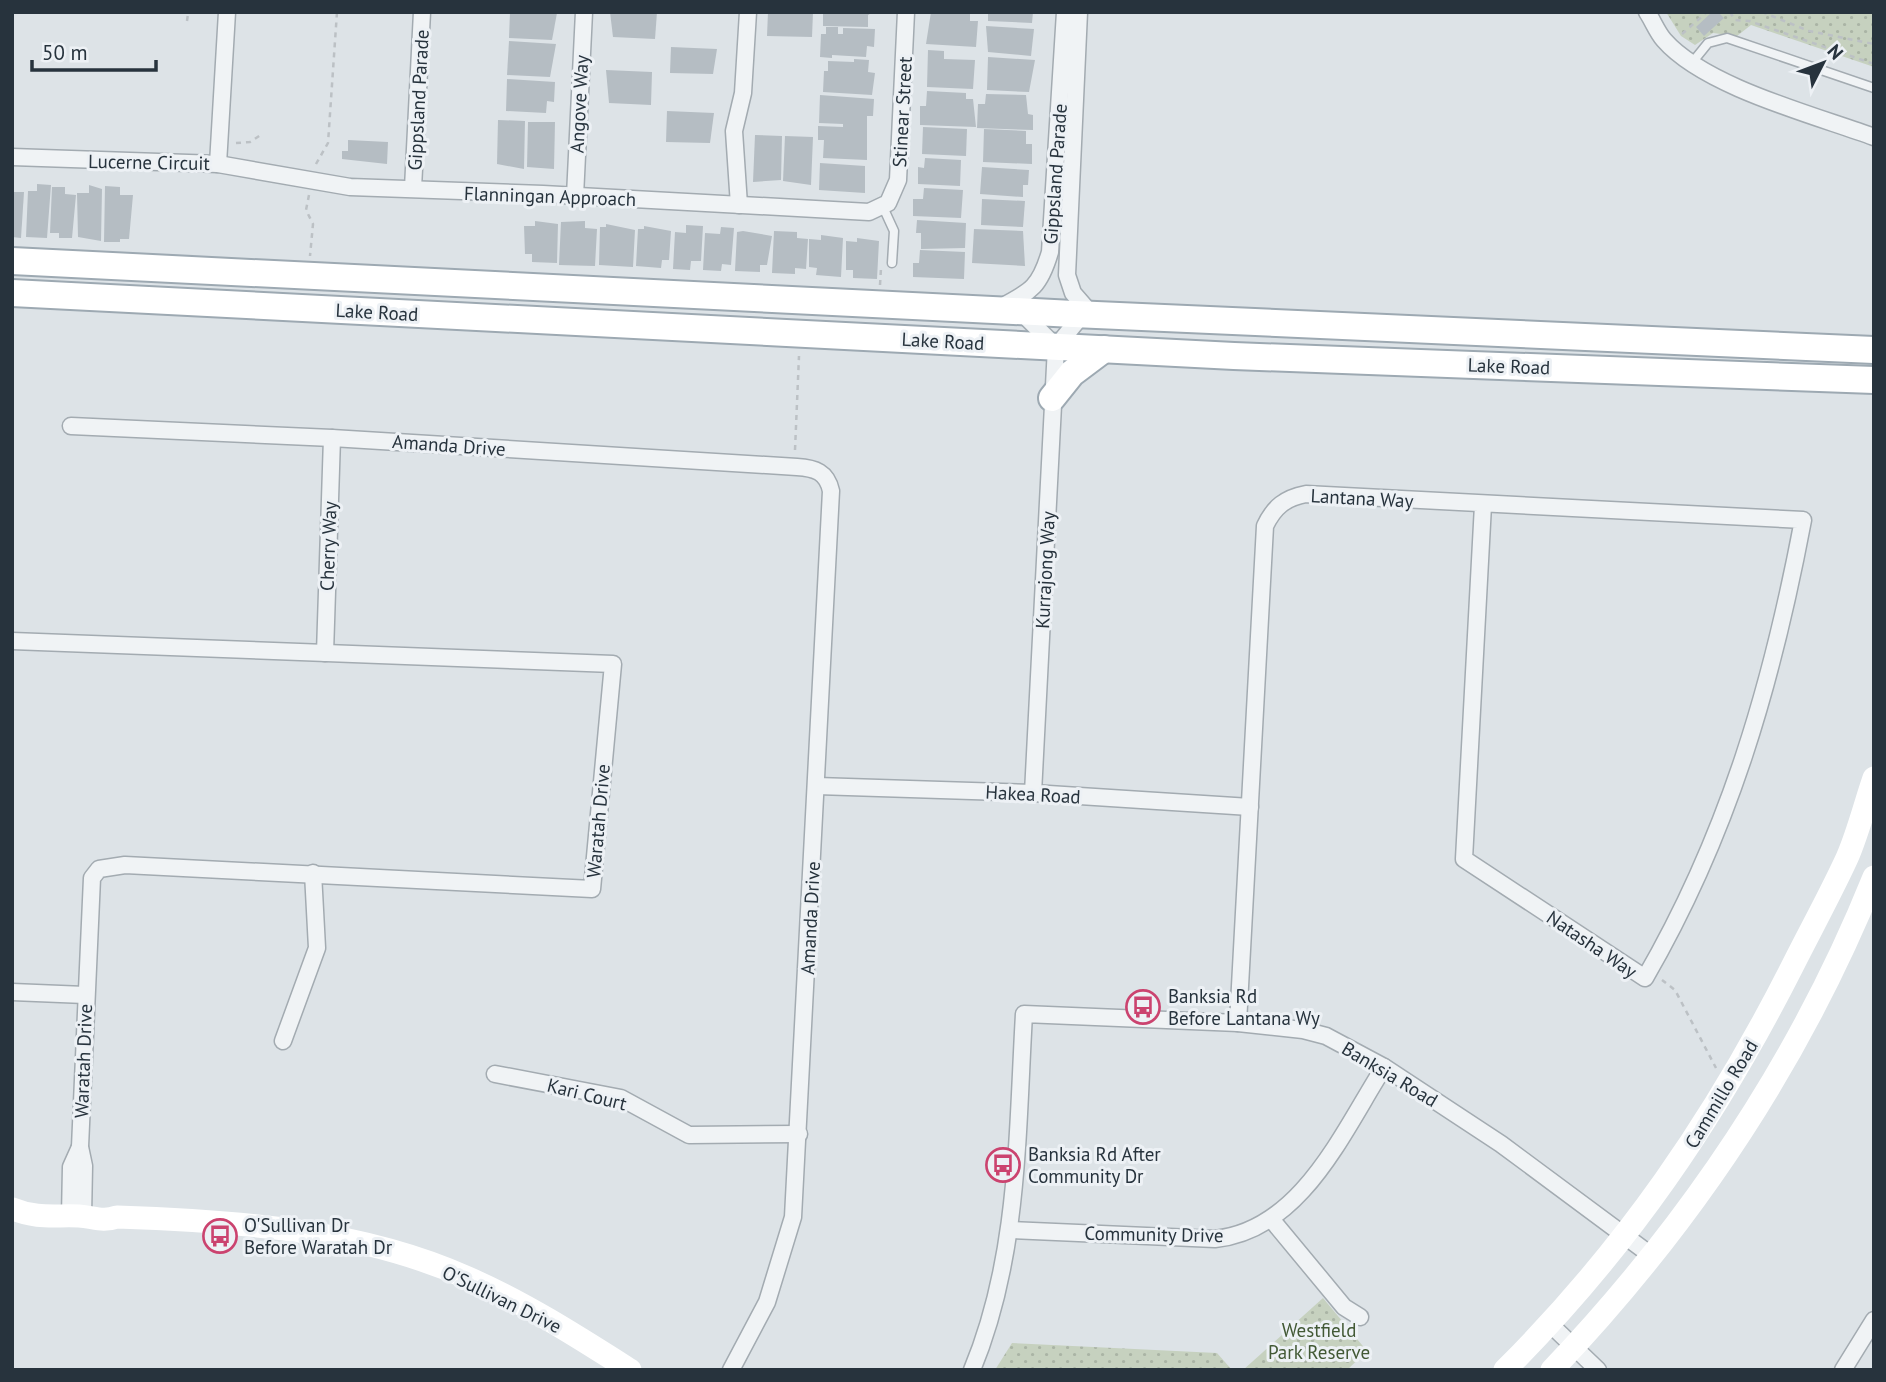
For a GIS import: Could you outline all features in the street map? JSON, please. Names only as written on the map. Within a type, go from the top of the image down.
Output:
[{"type":"main road","name":"Lake Road","points":[[12,261],[854,306],[1007,310],[1088,316],[1874,350]]},
{"type":"main road","name":"Lake Road","points":[[12,293],[1056,347],[1874,380]]},
{"type":"main road","points":[[1052,398],[1072,373],[1104,349]]},
{"type":"main road","name":"Cammillo Road","points":[[1505,1370],[1550,1324],[1626,1235],[1655,1197],[1726,1091],[1848,856],[1874,778]]},
{"type":"main road","name":"Cammillo Road","points":[[1552,1370],[1652,1255],[1735,1140],[1782,1067],[1820,997],[1874,877]]},
{"type":"main road","name":"O'Sullivan Drive","points":[[13,1209],[42,1218],[77,1209],[104,1221],[117,1217],[184,1219],[306,1232],[417,1259],[466,1277],[514,1300],[631,1370]]},
{"type":"street","name":"Lucerne Circuit","points":[[12,157],[218,164],[227,12]]},
{"type":"street","name":"Gippsland Parade","points":[[413,188],[422,12]]},
{"type":"street","name":"Angove Way","points":[[575,196],[584,12]]},
{"type":"street","points":[[738,205],[734,131],[743,93],[748,12]]},
{"type":"street","name":"Stinear Street","points":[[883,207],[893,197],[898,180],[906,12]]},
{"type":"street","name":"Gippsland Parade","points":[[1007,310],[1033,289],[1044,272],[1050,252],[1065,12]]},
{"type":"street","name":"Gippsland Parade","points":[[1079,12],[1068,275],[1073,293],[1088,316]]},
{"type":"street","points":[[1647,12],[1664,40],[1690,64],[1716,79],[1874,137]]},
{"type":"street","name":"Flanningan Approach","points":[[218,164],[336,186],[862,212],[883,207]]},
{"type":"street","points":[[1007,310],[1056,347],[1088,316]]},
{"type":"street","name":"Kurrajong Way","points":[[1032,793],[1056,347]]},
{"type":"street","name":"Amanda Drive","points":[[71,426],[332,438],[830,470],[799,1134],[789,1237],[767,1302],[738,1351],[731,1370]]},
{"type":"street","name":"Cherry Way","points":[[325,653],[332,438]]},
{"type":"street","name":"Lantana Way","points":[[1238,1023],[1265,526],[1270,514],[1291,497],[1306,494],[1803,520]]},
{"type":"street","name":"Natasha Way","points":[[1483,505],[1464,859],[1645,978],[1724,815],[1742,765],[1780,639],[1803,520]]},
{"type":"street","name":"Waratah Drive","points":[[12,640],[613,664],[592,888],[125,865],[99,869],[92,878],[80,1147],[71,1167],[77,1209]]},
{"type":"street","name":"Hakea Road","points":[[817,786],[1032,793],[1250,807]]},
{"type":"street","points":[[283,1041],[317,948],[313,873]]},
{"type":"street","points":[[12,992],[85,995]]},
{"type":"street","name":"Banksia Road","points":[[972,1370],[996,1299],[1010,1230],[1024,1014],[1238,1023],[1290,1028],[1326,1036],[1384,1068],[1501,1143],[1652,1255]]},
{"type":"street","name":"Community Drive","points":[[1010,1230],[1214,1239],[1247,1233],[1272,1220],[1307,1186],[1384,1068]]},
{"type":"street","name":"Kari Court","points":[[495,1074],[621,1098],[689,1135],[799,1134]]},
{"type":"street","points":[[1272,1220],[1344,1307],[1360,1317]]},
{"type":"street","points":[[1843,1370],[1874,1320]]},
{"type":"street","points":[[1550,1324],[1598,1370]]},
{"type":"street","name":"Amanda Drive","points":[[720,1370],[738,1351]]},
{"type":"lane","points":[[1690,64],[1708,43],[1727,38],[1874,88]]},
{"type":"lane","points":[[883,207],[894,231],[892,263]]},
{"type":"path","points":[[315,168],[328,143],[337,12]]},
{"type":"path","points":[[1682,34],[1707,12]]},
{"type":"path","points":[[1730,12],[1735,20],[1749,21],[1874,64]]},
{"type":"path","points":[[1762,12],[1797,27],[1874,44]]},
{"type":"path","points":[[187,22],[188,14]]},
{"type":"path","points":[[230,142],[245,143],[262,134]]},
{"type":"path","points":[[310,189],[306,206],[313,224],[310,263]]},
{"type":"path","points":[[880,293],[881,268]]},
{"type":"path","points":[[794,455],[799,345]]},
{"type":"path","points":[[1649,971],[1675,990],[1713,1065],[1725,1074]]},
{"type":"green space","points":[[1666,12],[1874,12],[1874,67],[1751,25],[1737,36],[1713,33],[1695,45],[1681,36]]},
{"type":"green space","name":"Westfield Park Reserve","points":[[1323,1298],[1367,1351],[1347,1370],[1243,1370]]},
{"type":"green space","name":"Westfield Park Reserve","points":[[1012,1343],[1217,1353],[1232,1370],[995,1370]]},
{"type":"building","points":[[510,12],[557,13],[552,40],[509,38]]},
{"type":"building","points":[[610,12],[657,12],[655,39],[613,37]]},
{"type":"building","points":[[768,12],[813,12],[812,37],[767,36]]},
{"type":"building","points":[[823,12],[873,12],[868,15],[868,27],[823,26]]},
{"type":"building","points":[[931,12],[970,12],[970,21],[978,21],[976,47],[926,44]]},
{"type":"building","points":[[988,12],[1033,12],[1032,23],[988,21]]},
{"type":"building","points":[[1712,12],[1718,12],[1724,18],[1704,36],[1696,27]]},
{"type":"building","points":[[986,26],[1034,29],[1031,56],[988,52]]},
{"type":"building","points":[[826,27],[838,27],[838,34],[843,34],[843,28],[875,29],[874,47],[867,46],[866,57],[820,57],[821,34],[826,34]]},
{"type":"building","points":[[509,41],[556,44],[550,77],[507,75]]},
{"type":"building","points":[[671,47],[717,49],[713,74],[670,73]]},
{"type":"building","points":[[928,50],[944,51],[944,59],[975,60],[973,89],[927,87]]},
{"type":"building","points":[[988,57],[1035,60],[1029,92],[987,90]]},
{"type":"building","points":[[854,59],[869,60],[868,72],[875,73],[872,95],[823,92],[824,71],[828,71],[828,61],[854,62]]},
{"type":"building","points":[[606,70],[652,72],[651,105],[609,103]]},
{"type":"building","points":[[507,79],[555,82],[554,102],[547,101],[546,113],[506,111]]},
{"type":"building","points":[[927,91],[966,93],[966,99],[973,99],[976,127],[920,125],[920,106],[926,106]]},
{"type":"building","points":[[986,94],[1026,95],[1028,114],[1033,115],[1033,130],[977,128],[978,104],[985,104]]},
{"type":"building","points":[[820,95],[874,99],[873,116],[867,116],[867,160],[823,158],[824,140],[818,140],[818,126],[843,127],[843,124],[819,123]]},
{"type":"building","points":[[667,111],[714,113],[710,143],[666,142]]},
{"type":"building","points":[[498,120],[525,121],[524,169],[497,164]]},
{"type":"building","points":[[528,122],[555,122],[554,169],[527,167]]},
{"type":"building","points":[[923,127],[967,129],[966,156],[922,154]]},
{"type":"building","points":[[984,129],[1026,131],[1026,144],[1032,144],[1032,164],[983,162]]},
{"type":"building","points":[[755,135],[782,136],[781,180],[753,182]]},
{"type":"building","points":[[785,136],[813,137],[811,185],[783,181]]},
{"type":"building","points":[[348,140],[388,142],[387,164],[342,159],[342,151],[348,151]]},
{"type":"building","points":[[925,158],[961,160],[960,186],[918,184],[918,167],[924,168]]},
{"type":"building","points":[[820,163],[865,166],[865,193],[819,190]]},
{"type":"building","points":[[982,167],[1029,170],[1028,185],[1023,185],[1023,197],[980,194]]},
{"type":"building","points":[[37,184],[51,185],[47,238],[26,237],[28,191],[37,191]]},
{"type":"building","points":[[89,185],[102,189],[101,241],[78,237],[77,193],[89,193]]},
{"type":"building","points":[[105,186],[120,187],[120,195],[133,195],[129,239],[104,242]]},
{"type":"building","points":[[52,187],[65,187],[65,194],[76,195],[72,238],[59,238],[59,233],[50,233]]},
{"type":"building","points":[[924,188],[963,190],[961,218],[913,216],[913,199],[923,199]]},
{"type":"building","points":[[12,192],[24,192],[21,238],[12,237]]},
{"type":"building","points":[[982,199],[1025,201],[1023,227],[981,225]]},
{"type":"building","points":[[917,220],[966,223],[965,248],[921,249],[921,233],[916,233]]},
{"type":"building","points":[[535,221],[558,224],[557,263],[532,262],[532,254],[525,254],[524,226],[535,226]]},
{"type":"building","points":[[585,221],[585,228],[597,229],[595,266],[559,265],[561,222]]},
{"type":"building","points":[[606,224],[635,230],[633,267],[599,265],[600,227],[606,227]]},
{"type":"building","points":[[686,225],[703,226],[701,261],[691,261],[690,270],[673,269],[675,232],[686,233]]},
{"type":"building","points":[[644,226],[671,231],[669,260],[662,260],[661,268],[636,266],[638,229],[644,229]]},
{"type":"building","points":[[721,227],[734,228],[731,265],[722,264],[721,271],[703,270],[705,233],[720,234]]},
{"type":"building","points":[[974,229],[1023,231],[1025,266],[972,263]]},
{"type":"building","points":[[774,231],[797,232],[797,238],[808,239],[806,269],[795,268],[795,274],[772,273]]},
{"type":"building","points":[[737,232],[772,236],[767,265],[760,265],[760,272],[735,271]]},
{"type":"building","points":[[821,235],[843,238],[841,277],[816,275],[817,268],[809,267],[809,239],[821,240]]},
{"type":"building","points":[[857,238],[879,241],[877,279],[853,278],[853,270],[846,270],[846,241],[857,242]]},
{"type":"building","points":[[920,250],[965,252],[964,279],[913,277],[913,263],[919,263]]},
{"type":"place","name":"Banksia Rd Before Lantana Wy","points":[[1143,1007]]},
{"type":"place","name":"Banksia Rd After Community Dr","points":[[1003,1165]]},
{"type":"place","name":"O'Sullivan Dr Before Waratah Dr","points":[[220,1236]]}]
